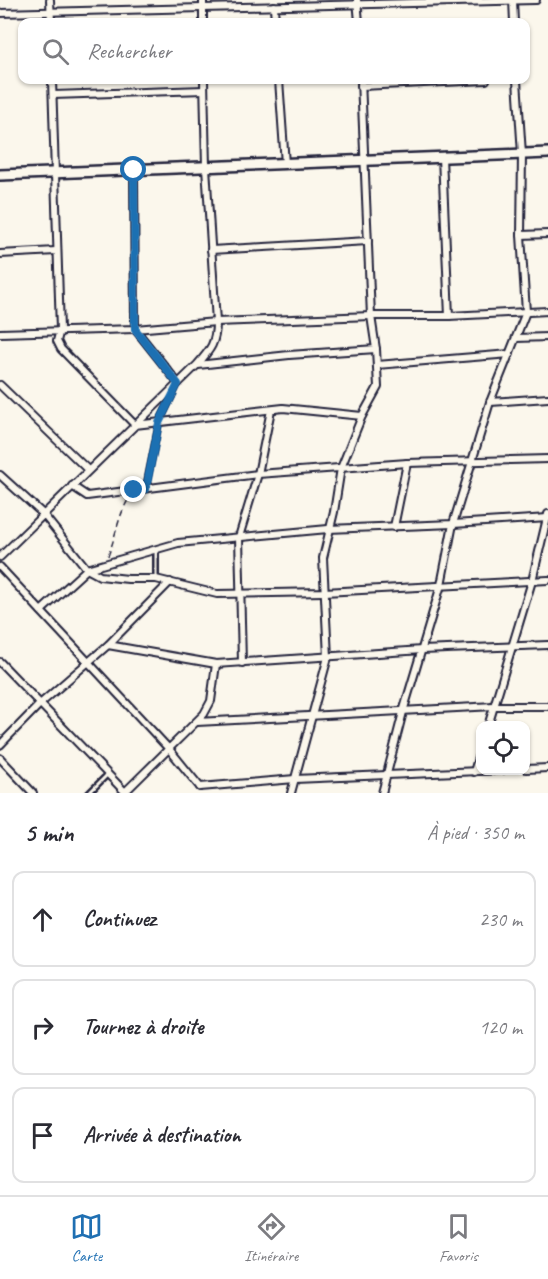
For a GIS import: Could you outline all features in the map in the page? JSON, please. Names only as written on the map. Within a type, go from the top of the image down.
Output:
[{"type":"street","points":[[50,0],[51,18]]},
{"type":"street","points":[[128,0],[129,10]]},
{"type":"street","points":[[203,0],[203,18]]},
{"type":"street","points":[[513,0],[514,18]]},
{"type":"street","points":[[0,13],[358,2],[536,0]]},
{"type":"street","points":[[358,2],[358,18]]},
{"type":"street","points":[[274,6],[275,18]]},
{"type":"street","points":[[52,84],[60,330],[57,341],[61,349],[135,425]]},
{"type":"street","points":[[0,557],[212,349],[216,335],[216,322],[206,167],[204,84]]},
{"type":"street","points":[[279,84],[285,164]]},
{"type":"street","points":[[291,793],[328,657],[322,558],[334,512],[341,468],[362,416],[378,387],[371,316],[361,84]]},
{"type":"street","points":[[382,793],[403,712],[441,585],[453,524],[472,460],[490,402],[526,312],[521,235],[522,154],[517,84]]},
{"type":"street","points":[[53,95],[204,90]]},
{"type":"street","points":[[0,175],[548,153]]},
{"type":"street","points":[[442,157],[449,316]]},
{"type":"street","points":[[134,170],[135,329],[178,384]]},
{"type":"street","points":[[521,235],[548,234]]},
{"type":"street","points":[[211,250],[368,241]]},
{"type":"street","points":[[0,254],[56,251]]},
{"type":"street","points":[[0,333],[135,329],[216,322],[548,311]]},
{"type":"street","points":[[516,338],[548,337]]},
{"type":"street","points":[[197,365],[376,349]]},
{"type":"street","points":[[377,365],[510,354]]},
{"type":"street","points":[[0,385],[88,470]]},
{"type":"street","points":[[490,402],[548,398]]},
{"type":"street","points":[[135,425],[283,408],[362,416]]},
{"type":"street","points":[[242,663],[239,537],[258,474],[271,411]]},
{"type":"street","points":[[72,486],[87,495],[258,474],[406,463],[548,459]]},
{"type":"street","points":[[394,527],[406,463]]},
{"type":"street","points":[[0,475],[43,514],[87,570],[100,576],[156,579],[217,594],[240,595],[548,580]]},
{"type":"street","points":[[41,611],[87,570],[178,543],[328,529],[453,524],[548,517],[532,581],[490,721]]},
{"type":"street","points":[[0,567],[169,749],[199,790],[295,780],[474,772],[476,765]]},
{"type":"street","points":[[0,745],[40,704],[108,645],[170,582]]},
{"type":"street","points":[[108,645],[216,664],[422,650],[548,645]]},
{"type":"street","points":[[0,662],[126,792],[204,714],[211,701],[216,664]]},
{"type":"street","points":[[197,722],[494,706],[548,706]]},
{"type":"street","points":[[0,759],[33,793]]},
{"type":"street","points":[[530,769],[548,768]]},
{"type":"lane","points":[[146,489],[159,423],[178,384]]},
{"type":"lane","points":[[156,549],[156,579]]},
{"type":"lane","points":[[89,793],[108,774]]},
{"type":"path","points":[[106,563],[117,532],[121,511],[134,490]]},
{"type":"route","points":[[134,170],[135,329],[178,384],[159,423],[146,489],[134,490]]}]
